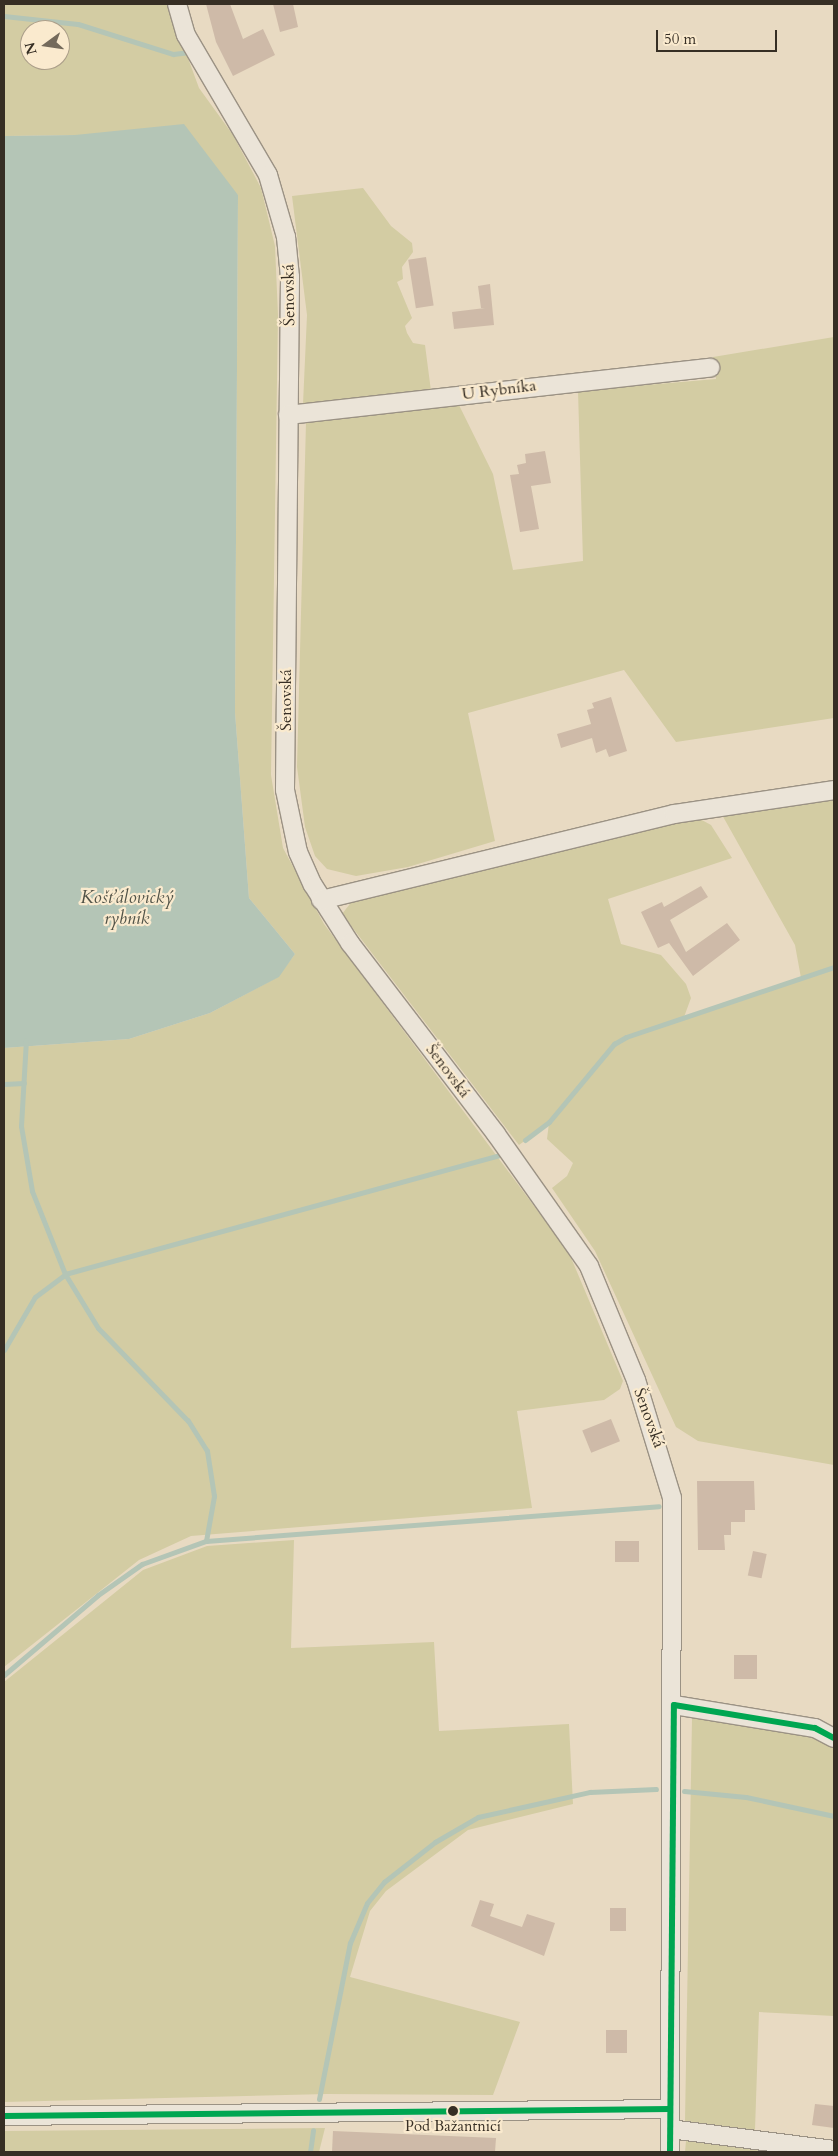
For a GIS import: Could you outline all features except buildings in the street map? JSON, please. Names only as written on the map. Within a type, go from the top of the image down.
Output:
[{"type":"street","name":"Šenovská","points":[[177,4],[186,35],[249,139],[279,202],[290,277],[285,790],[298,852],[321,900],[562,1223],[589,1266],[612,1317],[662,1455],[672,1498],[674,1705],[670,2152]]},
{"type":"street","name":"U Rybníka","points":[[288,415],[710,368]]},
{"type":"street","points":[[321,900],[674,814],[834,790]]},
{"type":"street","points":[[674,1705],[815,1728],[834,1738]]},
{"type":"street","points":[[4,2116],[670,2109]]},
{"type":"street","points":[[670,2129],[834,2150]]},
{"type":"shaded area","points":[[4,4],[168,4],[199,88],[233,135],[261,188],[275,246],[278,315],[271,775],[283,848],[324,924],[569,1253],[623,1381],[620,1389],[604,1400],[517,1411],[532,1508],[191,1536],[139,1560],[4,1667],[4,1048],[129,1039],[210,1013],[278,977],[295,954],[249,898],[235,712],[238,195],[75,135],[4,136]]},
{"type":"shaded area","points":[[363,188],[391,226],[412,243],[413,252],[402,267],[403,279],[397,282],[412,318],[405,326],[407,333],[413,343],[425,345],[431,391],[303,404],[307,315],[292,196]]},
{"type":"shaded area","points":[[834,337],[834,718],[676,742],[624,670],[468,713],[495,841],[408,867],[356,876],[327,869],[315,856],[305,827],[297,767],[306,422],[456,399],[493,474],[513,570],[583,561],[578,391],[716,379],[713,357]]},
{"type":"shaded area","points":[[834,795],[834,1465],[698,1441],[676,1427],[595,1251],[552,1188],[567,1176],[573,1163],[547,1139],[549,1123],[519,1145],[342,914],[353,900],[688,816],[700,819],[711,825],[732,858],[608,899],[621,944],[661,955],[686,984],[691,998],[684,1017],[801,978],[795,945],[721,813]]},
{"type":"shaded area","points":[[294,1540],[291,1648],[434,1642],[439,1731],[569,1724],[573,1804],[468,1830],[386,1891],[370,1911],[350,1977],[520,2022],[493,2095],[327,2094],[4,2102],[4,1682],[143,1570],[207,1546]]},
{"type":"shaded area","points":[[692,1718],[813,1736],[834,1748],[834,2016],[759,2012],[755,2130],[685,2121]]},
{"type":"shaded area","points":[[325,2128],[319,2152],[4,2152],[4,2131]]},
{"type":"shaded area","points":[[686,2141],[755,2150],[776,2152],[685,2152]]},
{"type":"water","name":"Košťálovický rybník","points":[[184,124],[238,195],[235,712],[249,898],[295,954],[279,977],[210,1013],[129,1039],[4,1048],[4,136],[75,135]]},
{"type":"waterway","points":[[4,16],[78,24],[173,54],[190,52]]},
{"type":"waterway","points":[[525,1140],[549,1122],[614,1044],[626,1037],[834,967]]},
{"type":"waterway","points":[[4,1675],[98,1595],[142,1564],[206,1541],[214,1496],[207,1451],[188,1421],[98,1328],[65,1274],[32,1191],[21,1126],[26,1040]]},
{"type":"waterway","points":[[4,1084],[24,1083]]},
{"type":"waterway","points":[[4,1350],[35,1297],[65,1274],[506,1153]]},
{"type":"waterway","points":[[206,1541],[659,1506]]},
{"type":"waterway","points":[[319,2099],[350,1943],[367,1903],[384,1882],[435,1842],[478,1817],[590,1792],[656,1789]]},
{"type":"waterway","points":[[684,1791],[746,1797],[834,1816]]},
{"type":"waterway","points":[[310,2152],[313,2130]]},
{"type":"transit line","points":[[674,1705],[815,1728],[834,1738]]},
{"type":"transit line","points":[[670,2152],[674,1705]]},
{"type":"transit line","points":[[4,2116],[670,2109]]},
{"type":"place","name":"Pod Bažantnicí","points":[[453,2111]]}]
